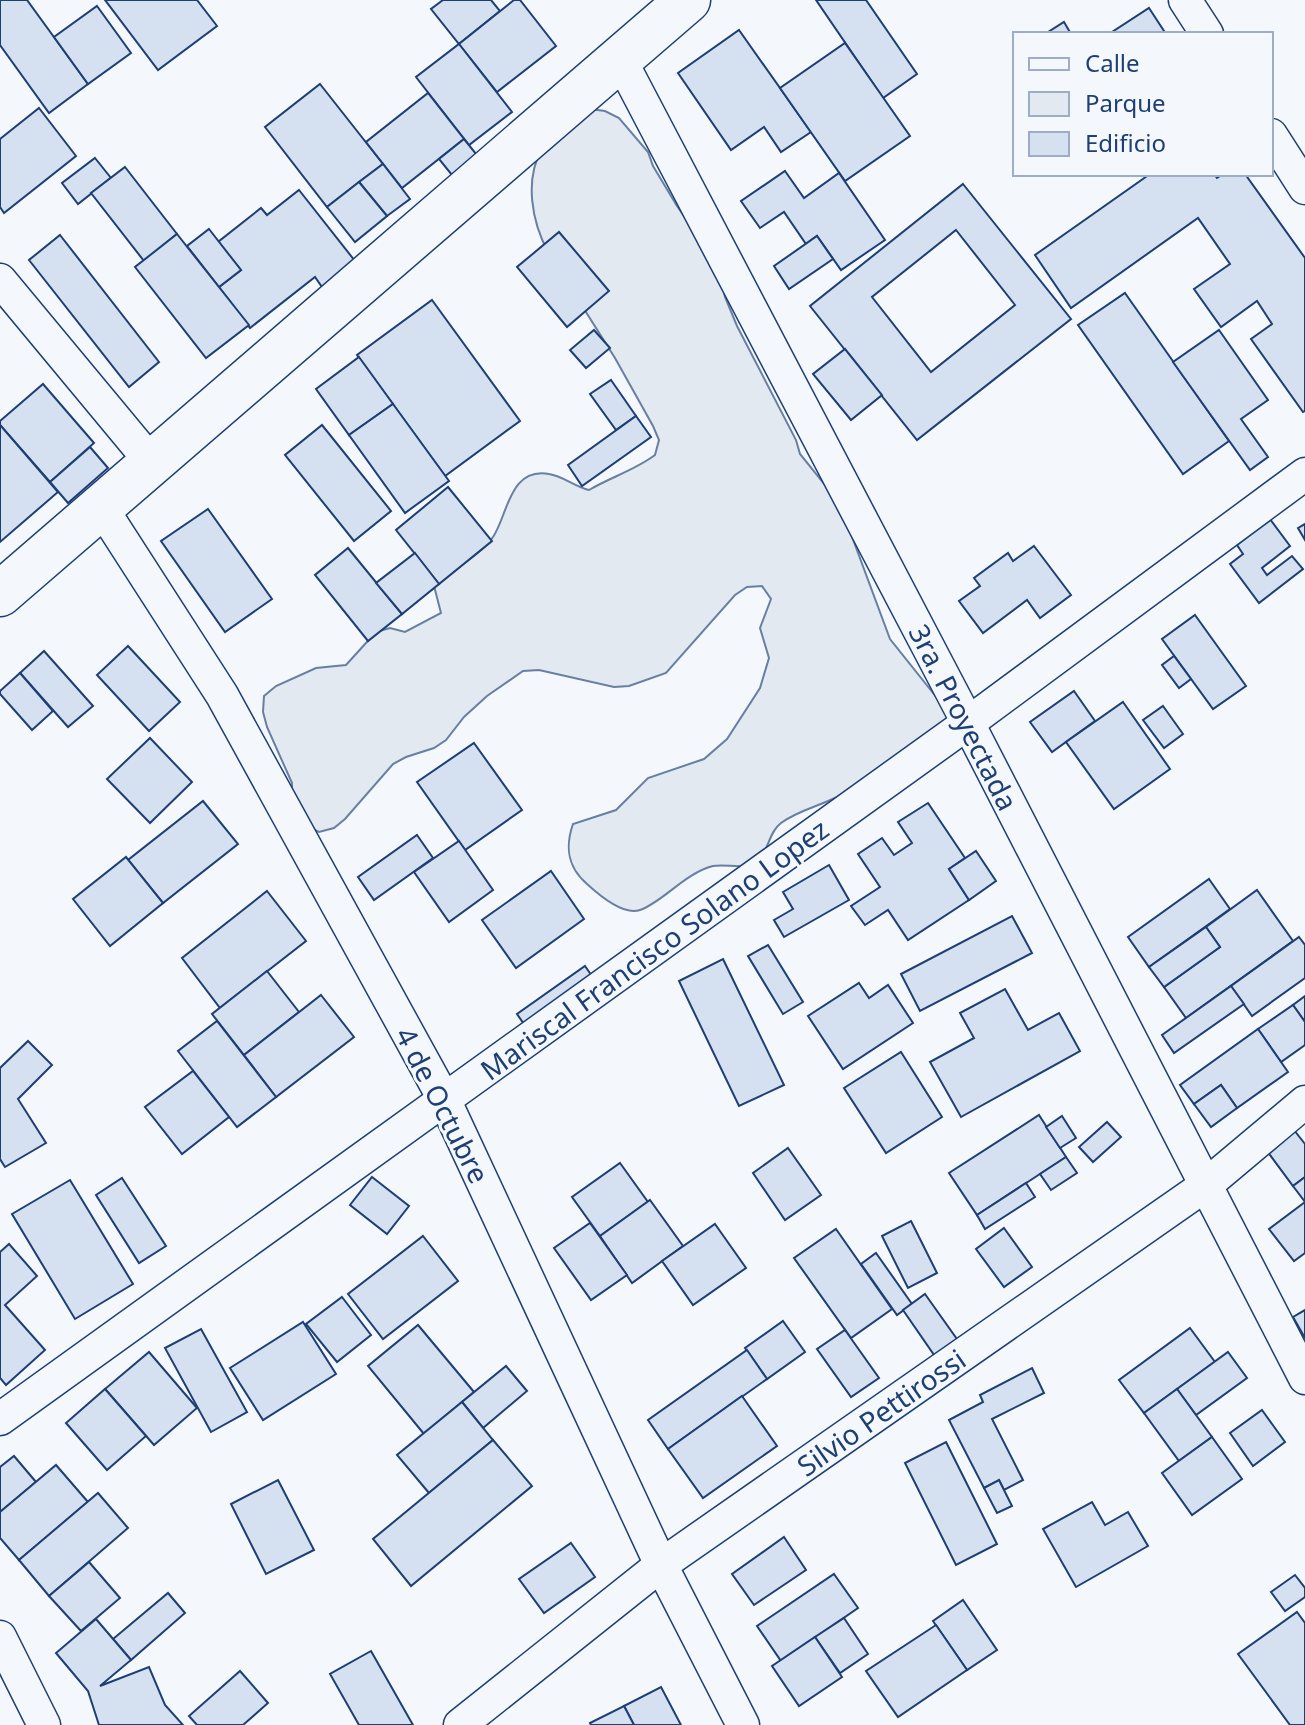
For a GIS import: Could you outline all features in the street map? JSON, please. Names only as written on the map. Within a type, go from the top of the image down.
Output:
[{"type":"main road","points":[[0,594],[688,0]]},
{"type":"street","points":[[1185,0],[1206,32]]},
{"type":"street","name":"3ra. Proyectada","points":[[620,59],[968,723],[1305,1378]]},
{"type":"street","points":[[1273,138],[1305,188]]},
{"type":"street","points":[[0,280],[152,463]]},
{"type":"street","name":"Mariscal Francisco Solano Lopez","points":[[0,1419],[968,723],[1305,474]]},
{"type":"street","name":"4 de Octubre","points":[[101,507],[222,695],[444,1099],[661,1565],[743,1725]]},
{"type":"street","name":"Silvio Pettirossi","points":[[460,1725],[661,1565],[1206,1185],[1305,1102]]},
{"type":"street","points":[[0,1637],[44,1725]]},
{"type":"green space","points":[[590,109],[605,111],[619,118],[648,152],[677,206],[702,242],[722,283],[737,326],[796,440],[800,454],[830,491],[845,518],[890,639],[953,718],[852,788],[781,823],[754,863],[713,866],[684,881],[649,906],[633,911],[605,899],[575,871],[569,849],[573,824],[616,810],[648,778],[704,759],[727,739],[760,688],[769,658],[760,628],[771,599],[762,586],[747,587],[735,595],[666,673],[629,686],[614,687],[539,670],[523,671],[487,696],[464,717],[446,740],[393,764],[345,819],[334,828],[319,832],[306,826],[292,799],[292,783],[263,712],[264,696],[276,686],[316,668],[346,665],[376,632],[390,628],[405,632],[441,613],[433,582],[487,544],[498,528],[512,495],[525,478],[549,474],[589,490],[655,455],[659,440],[653,426],[615,358],[548,252],[534,214],[533,174],[542,149]]},
{"type":"building","points":[[0,0],[27,0],[88,84],[49,113],[0,45]]},
{"type":"building","points":[[105,0],[197,0],[217,26],[158,70]]},
{"type":"building","points":[[443,0],[491,0],[500,11],[459,44],[431,9]]},
{"type":"building","points":[[514,0],[520,0],[556,46],[497,92],[459,44]]},
{"type":"building","points":[[816,0],[866,0],[917,74],[883,98]]},
{"type":"building","points":[[97,6],[131,53],[88,84],[54,37]]},
{"type":"building","points":[[1149,8],[1165,32],[1112,32]]},
{"type":"building","points":[[1064,22],[1070,32],[1048,32]]},
{"type":"building","points":[[739,30],[811,132],[781,152],[764,127],[731,150],[678,73]]},
{"type":"building","points":[[845,43],[910,136],[845,181],[780,88]]},
{"type":"building","points":[[459,44],[512,112],[469,145],[416,77]]},
{"type":"building","points":[[320,84],[383,164],[327,207],[265,127]]},
{"type":"building","points":[[428,93],[464,139],[402,188],[366,142]]},
{"type":"building","points":[[39,108],[76,156],[4,213],[0,207],[0,139]]},
{"type":"building","points":[[464,139],[481,160],[456,180],[439,159]]},
{"type":"building","points":[[95,158],[111,178],[78,204],[62,183]]},
{"type":"building","points":[[383,164],[410,199],[387,216],[359,182]]},
{"type":"building","points":[[125,167],[177,234],[144,261],[91,193]]},
{"type":"building","points":[[785,171],[804,198],[839,173],[885,240],[841,270],[817,236],[806,244],[784,212],[760,228],[741,201]]},
{"type":"building","points":[[1147,176],[1246,176],[1305,258],[1305,411],[1251,339],[1272,324],[1257,301],[1221,327],[1194,289],[1230,264],[1198,218],[1071,308],[1035,255]]},
{"type":"building","points":[[359,182],[387,216],[355,242],[327,207]]},
{"type":"building","points":[[963,184],[1071,319],[917,440],[810,306]],"holes":[[[956,230],[1015,305],[931,372],[872,297]]]},
{"type":"building","points":[[299,190],[355,261],[322,287],[315,277],[250,328],[219,287],[241,270],[218,242],[261,208],[267,215]]},
{"type":"building","points":[[209,229],[241,270],[219,287],[187,246]]},
{"type":"building","points":[[559,232],[609,291],[567,327],[517,267]]},
{"type":"building","points":[[177,234],[249,325],[206,358],[135,267]]},
{"type":"building","points":[[60,235],[159,362],[129,387],[29,260]]},
{"type":"building","points":[[817,236],[833,259],[789,289],[774,266]]},
{"type":"building","points":[[1125,293],[1229,441],[1183,474],[1078,325]]},
{"type":"building","points":[[432,300],[520,421],[445,476],[357,355]]},
{"type":"building","points":[[594,330],[610,348],[586,368],[570,350]]},
{"type":"building","points":[[1219,330],[1268,400],[1241,419],[1268,457],[1250,470],[1173,362]]},
{"type":"building","points":[[845,349],[882,395],[851,420],[813,374]]},
{"type":"building","points":[[359,357],[393,404],[349,435],[316,389]]},
{"type":"building","points":[[611,380],[636,416],[616,430],[590,394]]},
{"type":"building","points":[[43,384],[94,443],[50,482],[0,425],[0,421]]},
{"type":"building","points":[[393,404],[449,481],[405,513],[349,435]]},
{"type":"building","points":[[636,416],[651,437],[582,486],[568,465]]},
{"type":"building","points":[[0,425],[58,492],[0,542]]},
{"type":"building","points":[[322,425],[391,511],[354,541],[285,455]]},
{"type":"building","points":[[90,447],[108,468],[68,503],[50,482]]},
{"type":"building","points":[[448,487],[492,541],[439,584],[396,530]]},
{"type":"building","points":[[208,509],[272,599],[225,632],[161,541]]},
{"type":"building","points":[[1270,519],[1290,546],[1262,568],[1267,575],[1292,556],[1303,569],[1259,603],[1230,564],[1243,554],[1237,545]]},
{"type":"building","points":[[1305,524],[1305,540],[1298,528]]},
{"type":"building","points":[[1034,546],[1071,595],[1040,618],[1027,600],[983,633],[959,601],[980,586],[974,578],[1008,553],[1013,561]]},
{"type":"building","points":[[348,548],[402,614],[368,641],[315,575]]},
{"type":"building","points":[[415,553],[439,584],[402,614],[376,583]]},
{"type":"building","points":[[1195,615],[1246,686],[1213,709],[1162,639]]},
{"type":"building","points":[[128,646],[180,702],[149,731],[97,675]]},
{"type":"building","points":[[44,651],[93,706],[68,727],[20,673]]},
{"type":"building","points":[[1174,656],[1191,679],[1179,688],[1162,665]]},
{"type":"building","points":[[20,673],[53,711],[32,730],[0,694]]},
{"type":"building","points":[[1074,691],[1095,721],[1052,752],[1030,722]]},
{"type":"building","points":[[1123,702],[1170,769],[1114,809],[1066,742]]},
{"type":"building","points":[[1163,706],[1183,734],[1164,748],[1143,720]]},
{"type":"building","points":[[150,738],[192,782],[150,823],[107,779]]},
{"type":"building","points":[[474,743],[522,810],[465,850],[417,782]]},
{"type":"building","points":[[203,801],[238,844],[163,903],[128,860]]},
{"type":"building","points":[[928,803],[965,858],[949,869],[969,900],[908,940],[888,910],[865,925],[851,906],[880,887],[858,854],[882,838],[894,855],[912,843],[898,822]]},
{"type":"building","points":[[417,835],[433,858],[374,900],[358,877]]},
{"type":"building","points":[[459,841],[493,890],[449,922],[414,872]]},
{"type":"building","points":[[976,851],[996,881],[969,900],[949,869]]},
{"type":"building","points":[[126,857],[163,903],[110,946],[73,899]]},
{"type":"building","points":[[829,865],[849,900],[784,937],[774,920],[793,909],[783,892]]},
{"type":"building","points":[[551,871],[584,919],[516,968],[482,920]]},
{"type":"building","points":[[1209,879],[1230,909],[1149,967],[1128,937]]},
{"type":"building","points":[[1257,890],[1293,941],[1186,1018],[1164,987],[1220,947],[1206,927]]},
{"type":"building","points":[[267,891],[306,941],[220,1008],[182,958]]},
{"type":"building","points":[[1012,916],[1032,953],[920,1011],[901,974]]},
{"type":"building","points":[[1206,927],[1220,947],[1164,987],[1149,967]]},
{"type":"building","points":[[1299,937],[1305,945],[1305,978],[1252,1016],[1231,986]]},
{"type":"building","points":[[768,945],[803,1002],[783,1014],[748,956]]},
{"type":"building","points":[[723,959],[784,1085],[739,1106],[679,981]]},
{"type":"building","points":[[585,966],[596,982],[528,1030],[517,1014]]},
{"type":"building","points":[[267,971],[299,1012],[244,1055],[212,1014]]},
{"type":"building","points":[[859,983],[869,998],[888,985],[913,1023],[843,1069],[808,1016]]},
{"type":"building","points":[[1231,986],[1244,1004],[1174,1053],[1162,1035]]},
{"type":"building","points":[[1005,989],[1028,1030],[1059,1013],[1080,1051],[961,1117],[930,1062],[974,1038],[960,1013]]},
{"type":"building","points":[[321,995],[354,1037],[276,1097],[244,1055]]},
{"type":"building","points":[[1305,996],[1305,1022],[1293,1005]]},
{"type":"building","points":[[1293,1005],[1305,1022],[1305,1045],[1281,1062],[1258,1029]]},
{"type":"building","points":[[217,1021],[276,1097],[237,1127],[178,1051]]},
{"type":"building","points":[[1258,1029],[1288,1072],[1237,1108],[1221,1085],[1194,1104],[1180,1085]]},
{"type":"building","points":[[28,1041],[52,1065],[18,1099],[46,1143],[5,1167],[0,1159],[0,1068]]},
{"type":"building","points":[[901,1052],[942,1117],[886,1153],[844,1088]]},
{"type":"building","points":[[193,1071],[229,1117],[182,1154],[145,1107]]},
{"type":"building","points":[[1221,1085],[1237,1108],[1211,1127],[1194,1104]]},
{"type":"building","points":[[1039,1115],[1066,1157],[977,1215],[949,1173]]},
{"type":"building","points":[[1062,1116],[1076,1138],[1060,1148],[1046,1127]]},
{"type":"building","points":[[1107,1122],[1121,1137],[1093,1162],[1079,1147]]},
{"type":"building","points":[[1294,1130],[1305,1144],[1305,1177],[1293,1186],[1267,1151]]},
{"type":"building","points":[[788,1148],[821,1195],[785,1220],[753,1173]]},
{"type":"building","points":[[1066,1157],[1077,1173],[1051,1190],[1040,1174]]},
{"type":"building","points":[[620,1163],[648,1202],[600,1236],[572,1197]]},
{"type":"building","points":[[372,1177],[409,1206],[387,1234],[350,1205]]},
{"type":"building","points":[[1305,1177],[1305,1202],[1293,1186]]},
{"type":"building","points":[[122,1178],[166,1246],[139,1263],[96,1195]]},
{"type":"building","points":[[70,1180],[133,1284],[75,1319],[12,1214]]},
{"type":"building","points":[[1026,1183],[1035,1197],[985,1229],[977,1215]]},
{"type":"building","points":[[650,1200],[683,1246],[632,1283],[600,1236]]},
{"type":"building","points":[[1305,1202],[1305,1253],[1294,1261],[1269,1229]]},
{"type":"building","points":[[911,1221],[937,1273],[908,1288],[882,1236]]},
{"type":"building","points":[[590,1223],[627,1275],[591,1300],[554,1248]]},
{"type":"building","points":[[715,1224],[746,1268],[693,1305],[662,1261]]},
{"type":"building","points":[[1004,1228],[1032,1267],[1004,1287],[976,1249]]},
{"type":"building","points":[[836,1229],[892,1309],[851,1338],[794,1258]]},
{"type":"building","points":[[423,1236],[458,1281],[383,1339],[348,1294]]},
{"type":"building","points":[[9,1244],[37,1276],[5,1305],[45,1350],[6,1385],[0,1378],[0,1252]]},
{"type":"building","points":[[876,1253],[912,1304],[897,1315],[861,1264]]},
{"type":"building","points":[[925,1294],[964,1349],[941,1365],[903,1310]]},
{"type":"building","points":[[342,1297],[371,1335],[337,1362],[306,1324]]},
{"type":"building","points":[[1305,1310],[1305,1338],[1293,1317]]},
{"type":"building","points":[[783,1321],[805,1352],[767,1379],[745,1348]]},
{"type":"building","points":[[303,1322],[336,1374],[263,1420],[230,1368]]},
{"type":"building","points":[[418,1325],[474,1392],[424,1434],[368,1366]]},
{"type":"building","points":[[1190,1328],[1215,1362],[1144,1413],[1119,1380]]},
{"type":"building","points":[[201,1329],[247,1412],[211,1432],[165,1348]]},
{"type":"building","points":[[845,1330],[879,1378],[851,1397],[817,1349]]},
{"type":"building","points":[[747,1350],[767,1379],[668,1449],[648,1420]]},
{"type":"building","points":[[149,1352],[197,1408],[154,1445],[105,1389]]},
{"type":"building","points":[[1228,1352],[1247,1378],[1196,1415],[1177,1389]]},
{"type":"building","points":[[506,1366],[527,1391],[483,1428],[462,1402]]},
{"type":"building","points":[[1032,1368],[1044,1393],[992,1419],[1023,1480],[1004,1490],[999,1480],[984,1488],[949,1420],[983,1402],[980,1395]]},
{"type":"building","points":[[105,1389],[146,1436],[107,1470],[66,1423]]},
{"type":"building","points":[[1177,1389],[1212,1437],[1179,1461],[1144,1413]]},
{"type":"building","points":[[742,1396],[777,1446],[703,1498],[668,1449]]},
{"type":"building","points":[[462,1402],[493,1440],[429,1493],[397,1455]]},
{"type":"building","points":[[1262,1410],[1285,1442],[1253,1466],[1230,1433]]},
{"type":"building","points":[[1212,1437],[1242,1479],[1192,1515],[1162,1473]]},
{"type":"building","points":[[493,1440],[532,1486],[411,1586],[373,1539]]},
{"type":"building","points":[[946,1442],[997,1544],[956,1565],[905,1463]]},
{"type":"building","points":[[14,1456],[36,1482],[0,1512],[0,1467]]},
{"type":"building","points":[[56,1465],[88,1502],[19,1560],[0,1538],[0,1512]]},
{"type":"building","points":[[278,1480],[314,1550],[266,1574],[231,1504]]},
{"type":"building","points":[[999,1480],[1012,1506],[997,1513],[984,1488]]},
{"type":"building","points":[[98,1493],[128,1528],[49,1596],[19,1560]]},
{"type":"building","points":[[1092,1502],[1105,1525],[1128,1512],[1148,1546],[1076,1587],[1043,1529]]},
{"type":"building","points":[[784,1537],[806,1570],[754,1605],[732,1574]]},
{"type":"building","points":[[571,1543],[595,1577],[544,1613],[519,1579]]},
{"type":"building","points":[[89,1562],[120,1598],[81,1631],[49,1596]]},
{"type":"building","points":[[834,1574],[858,1608],[781,1661],[757,1626]]},
{"type":"building","points":[[1295,1575],[1305,1588],[1305,1597],[1285,1611],[1271,1592]]},
{"type":"building","points":[[168,1593],[185,1613],[131,1660],[113,1639]]},
{"type":"building","points":[[963,1600],[997,1650],[967,1670],[933,1621]]},
{"type":"building","points":[[1297,1612],[1305,1623],[1305,1725],[1290,1725],[1238,1654]]},
{"type":"building","points":[[844,1618],[868,1654],[840,1673],[815,1637]]},
{"type":"building","points":[[96,1619],[131,1660],[100,1686],[149,1667],[165,1705],[183,1725],[99,1725],[88,1691],[56,1653]]},
{"type":"building","points":[[936,1625],[967,1670],[898,1717],[866,1671]]},
{"type":"building","points":[[815,1637],[842,1677],[799,1706],[772,1666]]},
{"type":"building","points":[[371,1651],[413,1725],[359,1725],[330,1674]]},
{"type":"building","points":[[240,1671],[268,1703],[243,1725],[197,1725],[189,1716]]},
{"type":"building","points":[[661,1687],[681,1725],[634,1725],[624,1706]]},
{"type":"building","points":[[624,1706],[634,1725],[591,1725],[590,1723]]}]
